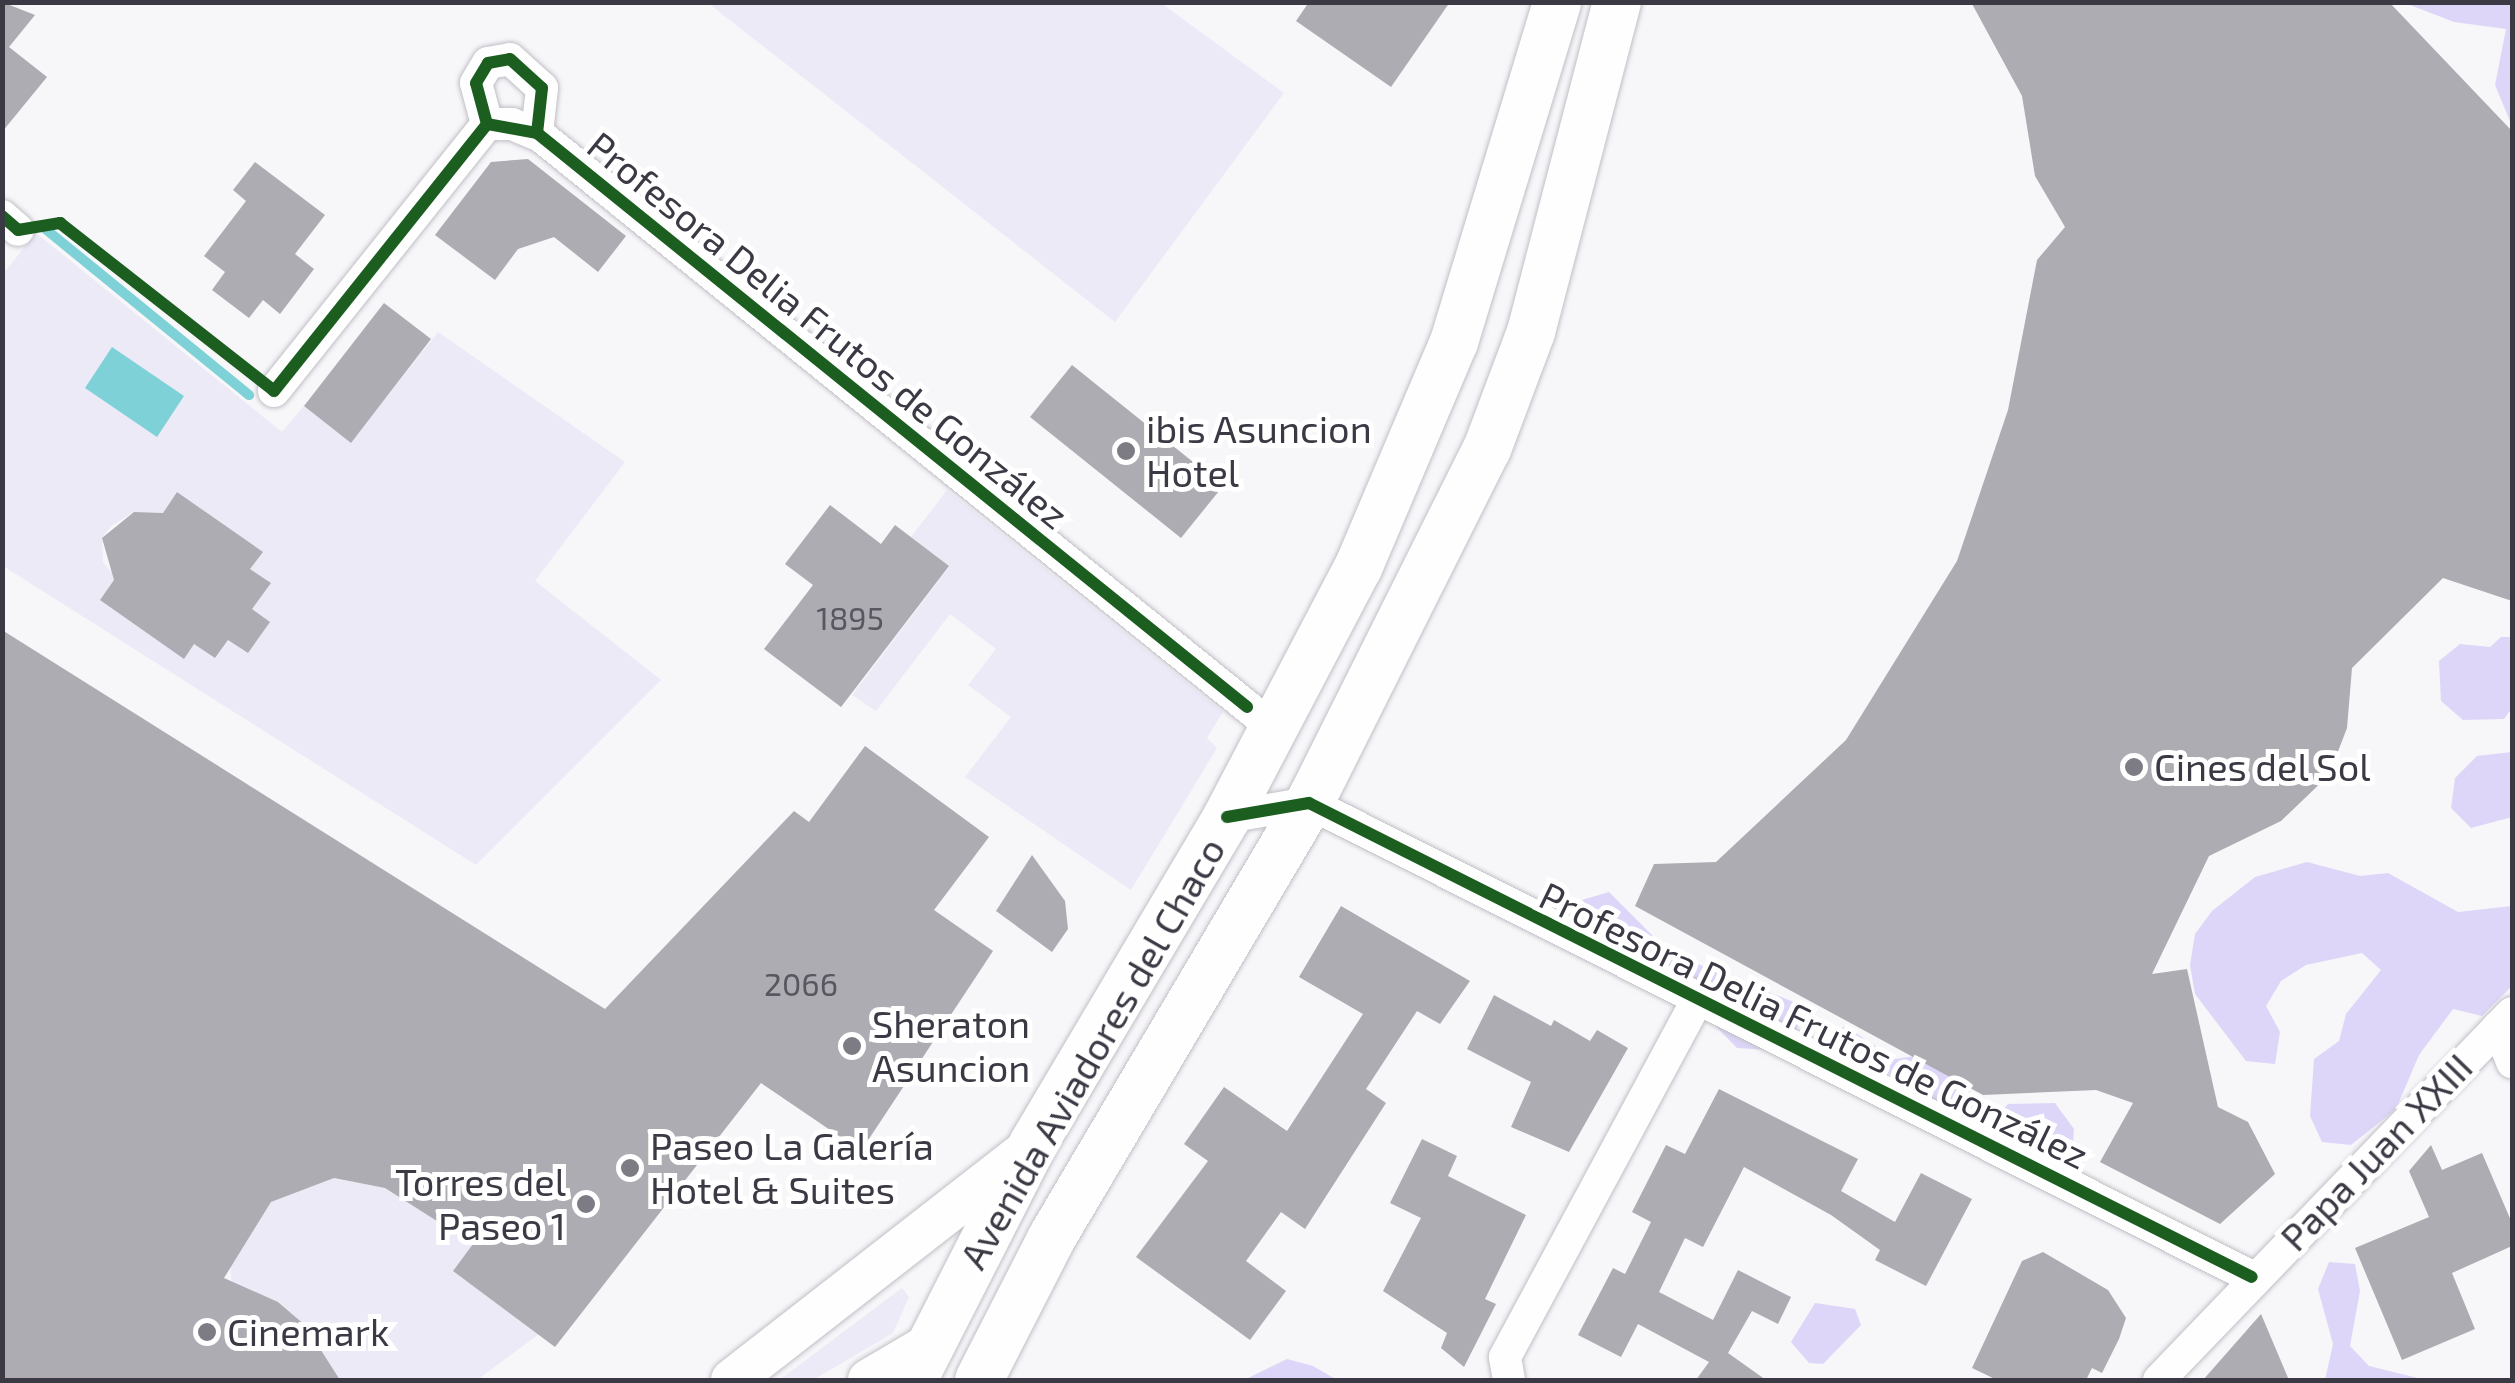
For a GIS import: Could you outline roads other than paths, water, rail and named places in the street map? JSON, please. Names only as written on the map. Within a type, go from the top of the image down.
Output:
[{"type":"highway","name":"Avenida Aviadores del Chaco","points":[[920,1363],[1033,1144],[1276,730],[1437,389],[1557,2]]},
{"type":"highway","name":"Avenida Aviadores del Chaco","points":[[979,1380],[1051,1239],[1309,803],[1486,449],[1583,156],[1617,2]]},
{"type":"highway","points":[[1507,390],[1496,304],[1540,162],[1533,85]]},
{"type":"highway","points":[[920,1363],[1051,1239]]},
{"type":"main road","points":[[732,1380],[962,1208],[1033,1144]]},
{"type":"main road","points":[[869,1380],[920,1363]]},
{"type":"street","points":[[274,391],[487,124],[476,83],[488,63],[510,60],[542,88],[537,133]]},
{"type":"street","name":"Profesora Delia Frutos de González","points":[[487,124],[537,133],[1276,730]]},
{"type":"street","name":"Profesora Delia Frutos de González","points":[[1309,803],[1699,996],[2252,1278]]},
{"type":"street","points":[[1226,817],[1309,803]]},
{"type":"street","points":[[1509,1380],[1505,1356],[1699,996]]},
{"type":"street","points":[[2505,1020],[2512,1062]]},
{"type":"street","name":"Papa Juan XXIII","points":[[2159,1380],[2252,1278],[2505,1020]]},
{"type":"water","points":[[112,347],[184,396],[157,437],[85,388]]},
{"type":"waterway","points":[[43,227],[249,395]]},
{"type":"place","name":"ibis Asuncion Hotel","points":[[1126,451]]},
{"type":"place","name":"Cines del Sol","points":[[2134,767]]},
{"type":"place","name":"Sheraton Asuncion","points":[[852,1046]]},
{"type":"place","name":"Paseo La Galería Hotel & Suites","points":[[630,1168]]},
{"type":"place","name":"Torres del Paseo 1","points":[[586,1204]]},
{"type":"place","name":"Cinemark","points":[[207,1332]]}]
